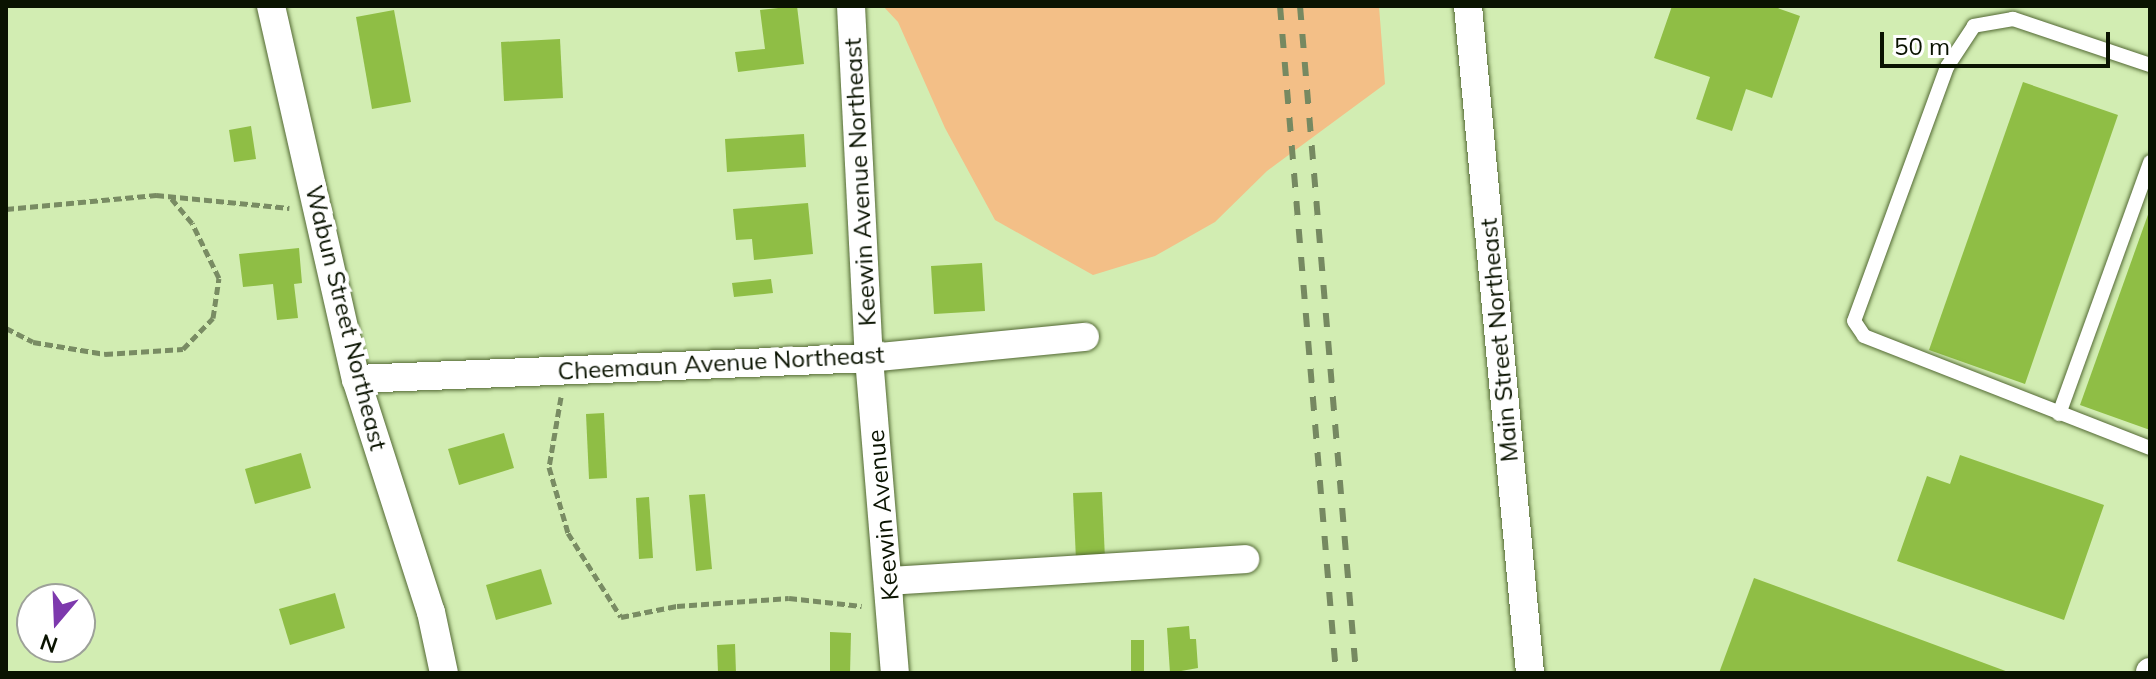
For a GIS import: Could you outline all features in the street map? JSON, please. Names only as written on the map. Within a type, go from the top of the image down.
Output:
[{"type":"street","name":"Wabun Street Northeast","points":[[271,6],[356,379],[431,612],[444,673]]},
{"type":"street","name":"Keewin Avenue Northeast","points":[[851,6],[869,358]]},
{"type":"street","name":"Main Street Northeast","points":[[1468,6],[1530,673]]},
{"type":"street","name":"Cheemaun Avenue Northeast","points":[[356,379],[869,358],[1085,337]]},
{"type":"street","name":"Keewin Avenue","points":[[869,358],[895,673]]},
{"type":"street","points":[[888,581],[1245,559]]},
{"type":"lane","points":[[2150,65],[2013,19],[1974,26],[1947,67],[1854,321],[1864,336],[2150,448]]},
{"type":"lane","points":[[2059,414],[2150,162]]},
{"type":"path","points":[[8,211],[169,196],[318,210]]},
{"type":"path","points":[[6,328],[33,342],[105,354],[183,349],[213,318],[219,278],[192,223],[169,196]]},
{"type":"path","points":[[556,371],[561,399],[549,467],[568,533],[621,617],[677,606],[789,598],[891,609]]},
{"type":"shaded area","points":[[883,6],[1379,6],[1385,84],[1267,171],[1215,222],[1155,256],[1093,275],[995,220],[945,128],[898,22]]},
{"type":"building","points":[[797,6],[804,64],[738,72],[735,52],[765,49],[760,10]]},
{"type":"building","points":[[1672,6],[1772,6],[1800,16],[1772,98],[1746,89],[1732,131],[1696,119],[1710,77],[1654,58]]},
{"type":"building","points":[[394,10],[411,102],[372,109],[356,17]]},
{"type":"building","points":[[560,39],[563,98],[504,101],[501,42]]},
{"type":"building","points":[[2023,82],[2118,115],[2025,384],[1929,350]]},
{"type":"building","points":[[251,126],[256,159],[234,162],[229,130]]},
{"type":"building","points":[[804,134],[806,167],[727,172],[725,139]]},
{"type":"building","points":[[808,203],[813,254],[754,260],[752,239],[736,240],[733,209]]},
{"type":"building","points":[[2150,209],[2150,430],[2080,405]]},
{"type":"building","points":[[299,248],[302,283],[294,284],[298,318],[277,320],[273,284],[243,287],[239,254]]},
{"type":"building","points":[[982,263],[985,311],[934,314],[931,266]]},
{"type":"building","points":[[771,279],[773,293],[734,297],[732,283]]},
{"type":"building","points":[[604,413],[607,478],[589,479],[586,414]]},
{"type":"building","points":[[504,433],[514,468],[459,485],[448,449]]},
{"type":"building","points":[[301,453],[311,488],[255,504],[245,469]]},
{"type":"building","points":[[1960,455],[2104,505],[2064,620],[1897,561],[1927,476],[1950,484]]},
{"type":"building","points":[[1102,492],[1105,559],[1076,560],[1073,493]]},
{"type":"building","points":[[705,494],[712,569],[696,571],[689,495]]},
{"type":"building","points":[[649,497],[653,558],[639,559],[636,498]]},
{"type":"building","points":[[541,569],[552,604],[496,620],[486,585]]},
{"type":"building","points":[[1754,578],[2011,673],[1719,673]]},
{"type":"building","points":[[335,593],[345,628],[290,645],[279,609]]},
{"type":"building","points":[[1189,626],[1190,639],[1196,639],[1198,668],[1170,673],[1167,628]]},
{"type":"building","points":[[830,632],[851,633],[850,673],[830,673]]},
{"type":"building","points":[[1131,640],[1144,640],[1144,673],[1131,673]]},
{"type":"building","points":[[735,644],[736,673],[718,673],[717,645]]},
{"type":"railway","points":[[1280,6],[1336,673]]},
{"type":"railway","points":[[1300,6],[1356,673]]}]
